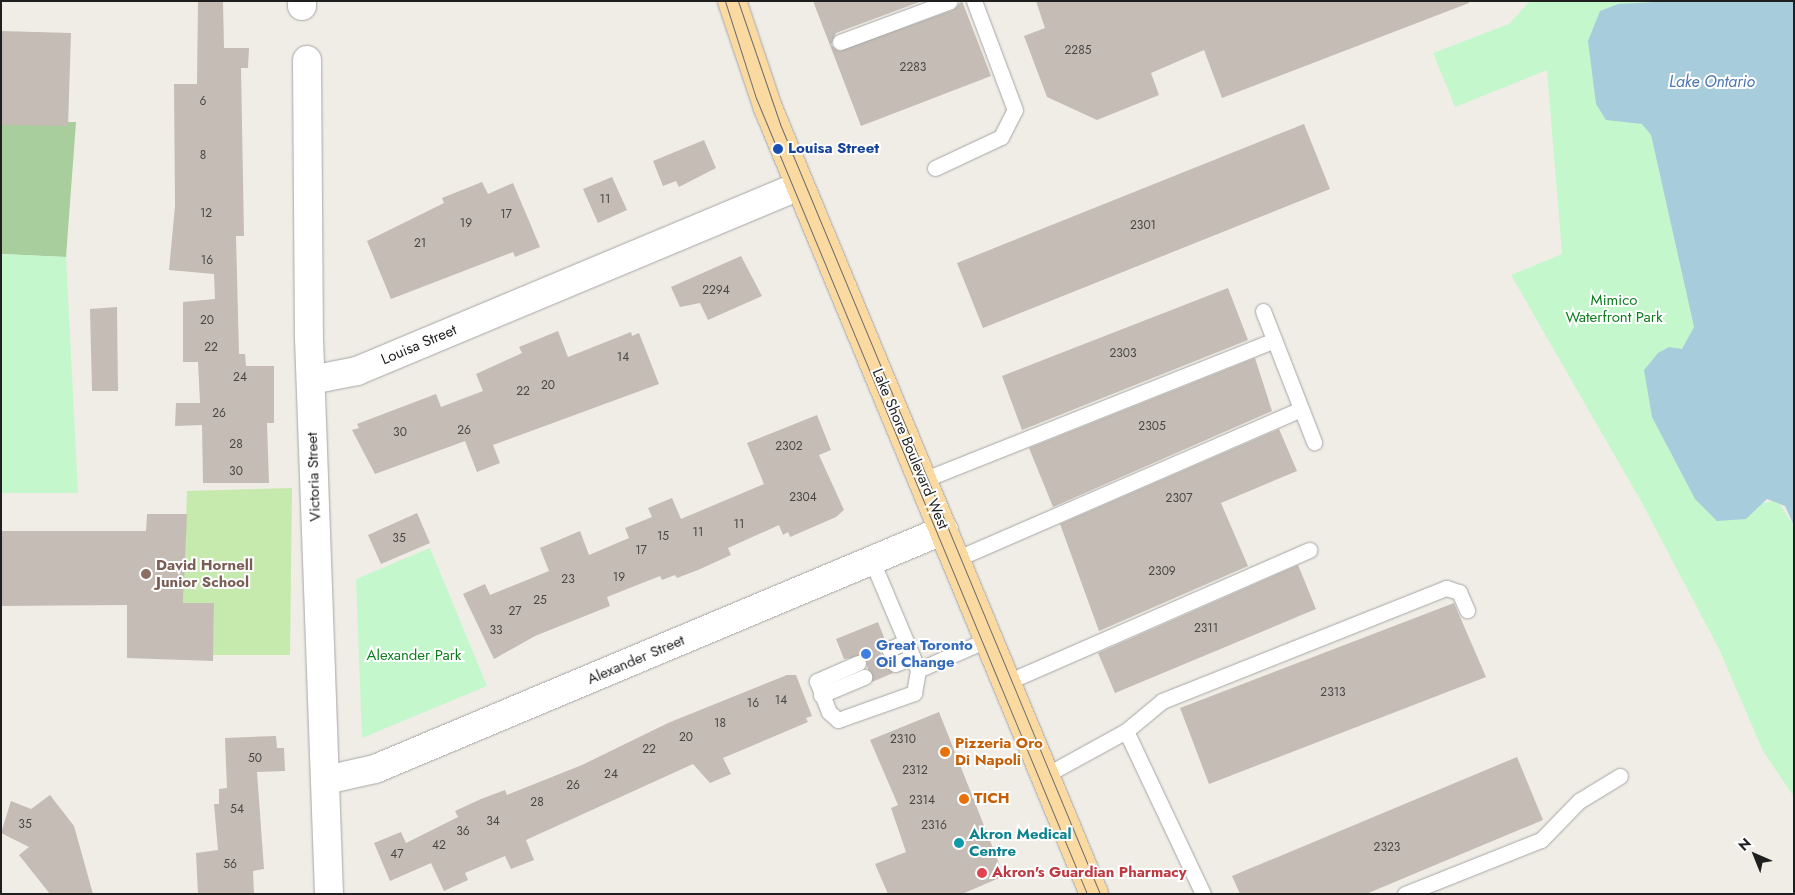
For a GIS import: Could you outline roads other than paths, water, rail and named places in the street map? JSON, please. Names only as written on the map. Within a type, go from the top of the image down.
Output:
[{"type":"main road","name":"Lake Shore Boulevard West","points":[[732,1],[752,68],[1046,775],[1088,892]]},
{"type":"street","name":"Victoria Street","points":[[307,60],[311,380],[329,894]]},
{"type":"street","name":"Louisa Street","points":[[311,380],[358,371],[800,186]]},
{"type":"street","name":"Alexander Street","points":[[326,780],[375,769],[944,530]]},
{"type":"lane","points":[[840,42],[950,1]]},
{"type":"lane","points":[[935,168],[1001,137],[1015,110],[974,1]]},
{"type":"lane","points":[[1262,310],[1314,442]]},
{"type":"lane","points":[[923,480],[1274,340]]},
{"type":"lane","points":[[956,559],[1301,410]]},
{"type":"lane","points":[[1007,682],[1309,550]]},
{"type":"lane","points":[[858,663],[817,681],[834,717],[846,720],[914,693],[915,663],[872,561]]},
{"type":"lane","points":[[1046,775],[1126,731],[1162,701],[1446,588],[1459,592],[1467,610]]},
{"type":"lane","points":[[895,664],[915,663],[990,639]]},
{"type":"lane","points":[[889,650],[906,642]]},
{"type":"lane","points":[[822,695],[864,678]]},
{"type":"lane","points":[[1126,731],[1203,894]]},
{"type":"lane","points":[[1405,894],[1540,840],[1579,802],[1620,776]]},
{"type":"water","name":"Lake Ontario","points":[[1674,1],[1794,1],[1794,526],[1785,506],[1767,499],[1746,519],[1717,521],[1695,499],[1652,417],[1644,370],[1658,353],[1669,347],[1682,349],[1694,327],[1651,135],[1642,124],[1606,120],[1596,104],[1588,41],[1600,11],[1618,4]]},
{"type":"tram line","points":[[725,1],[756,98],[1087,894]]},
{"type":"tram line","points":[[738,1],[780,124],[1100,894]]},
{"type":"place","name":"Louisa Street","points":[[778,149]]},
{"type":"place","name":"David Hornell Junior School","points":[[146,574]]},
{"type":"place","name":"Great Toronto Oil Change","points":[[866,654]]},
{"type":"place","name":"Pizzeria Oro Di Napoli","points":[[945,752]]},
{"type":"place","name":"TICH","points":[[964,799]]},
{"type":"place","name":"Akron Medical Centre","points":[[959,843]]},
{"type":"place","name":"Akron's Guardian Pharmacy","points":[[982,873]]},
{"type":"park label","name":"Mimico Waterfront Park","points":[[1614,308]]},
{"type":"park label","name":"Alexander Park","points":[[414,656]]}]
